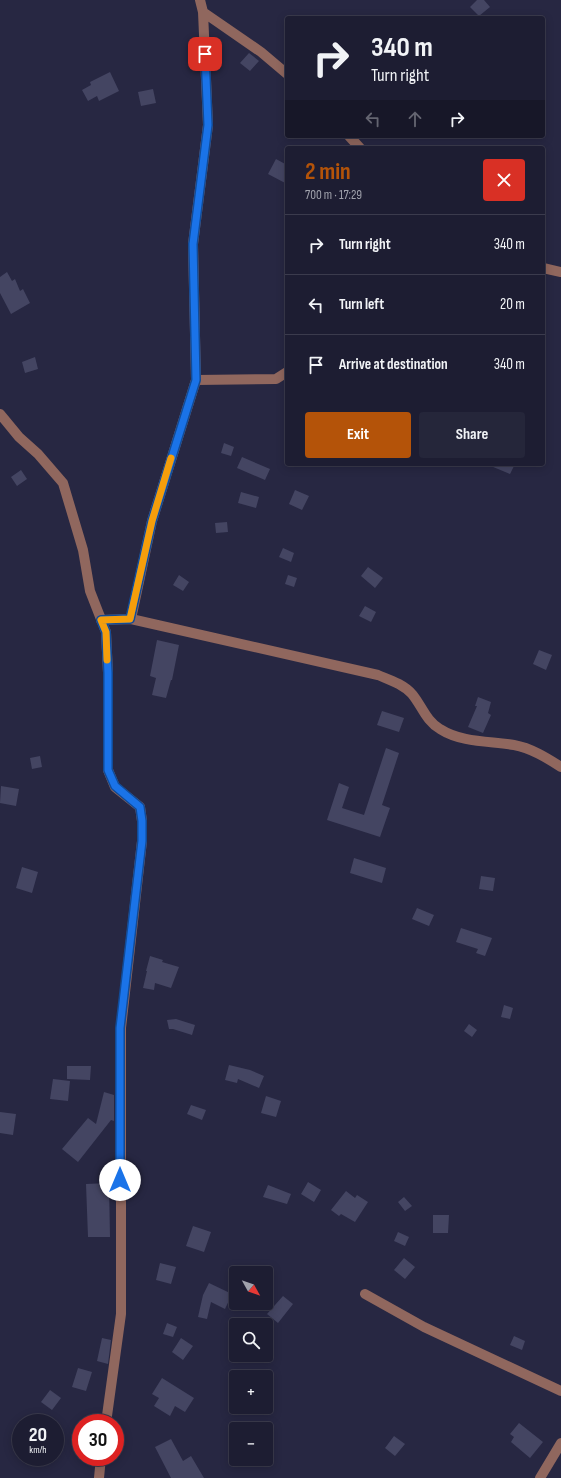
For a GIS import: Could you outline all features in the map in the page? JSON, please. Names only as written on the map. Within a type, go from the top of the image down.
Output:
[{"type":"street","points":[[130,619],[152,521],[196,380],[193,244],[208,125],[204,12],[200,0]]},
{"type":"street","points":[[204,12],[261,52],[285,72]]},
{"type":"street","points":[[351,138],[358,146]]},
{"type":"street","points":[[545,268],[561,272]]},
{"type":"street","points":[[196,380],[276,379],[285,373]]},
{"type":"street","points":[[0,414],[19,437],[38,454],[63,483],[83,550],[90,591],[106,632],[108,673],[108,770],[115,786],[140,807],[142,821],[142,841],[120,1028],[121,1314],[107,1414]]},
{"type":"street","points":[[101,620],[130,619],[378,675],[401,685],[412,694],[430,720],[440,730],[464,739],[516,745],[540,754],[561,767]]},
{"type":"street","points":[[365,1294],[424,1326],[561,1391]]},
{"type":"street","points":[[540,1478],[561,1443]]},
{"type":"street","points":[[98,1478],[100,1466]]},
{"type":"building","points":[[477,0],[484,0],[490,7],[479,16],[470,7]]},
{"type":"building","points":[[249,53],[259,61],[250,71],[240,63]]},
{"type":"building","points":[[110,72],[119,91],[99,101],[97,96],[88,101],[82,90],[91,85],[90,82]]},
{"type":"building","points":[[153,89],[156,103],[141,106],[138,92]]},
{"type":"building","points":[[276,159],[285,164],[285,183],[268,174]]},
{"type":"building","points":[[7,272],[12,281],[15,279],[20,291],[23,289],[30,303],[11,314],[0,293],[0,277]]},
{"type":"building","points":[[35,357],[38,369],[25,373],[22,362]]},
{"type":"building","points":[[224,443],[234,447],[231,456],[221,453]]},
{"type":"building","points":[[242,457],[270,469],[265,480],[237,468]]},
{"type":"building","points":[[491,466],[514,466],[510,474]]},
{"type":"building","points":[[21,470],[27,479],[17,486],[11,477]]},
{"type":"building","points":[[295,490],[309,496],[302,510],[289,504]]},
{"type":"building","points":[[241,492],[259,497],[256,508],[238,503]]},
{"type":"building","points":[[227,522],[228,532],[216,533],[215,523]]},
{"type":"building","points":[[283,548],[294,553],[291,562],[279,557]]},
{"type":"building","points":[[368,567],[383,578],[375,588],[361,576]]},
{"type":"building","points":[[179,575],[189,582],[183,591],[173,585]]},
{"type":"building","points":[[288,575],[297,578],[294,587],[285,584]]},
{"type":"building","points":[[365,606],[376,612],[371,622],[359,616]]},
{"type":"building","points":[[157,640],[179,645],[172,680],[166,698],[152,695],[156,678],[150,676]]},
{"type":"building","points":[[539,650],[552,655],[546,670],[533,664]]},
{"type":"building","points":[[478,697],[491,702],[488,713],[491,715],[483,733],[468,727],[477,706],[475,706]]},
{"type":"building","points":[[382,711],[404,718],[399,732],[377,725]]},
{"type":"building","points":[[386,748],[399,753],[382,805],[390,808],[380,837],[327,820],[339,783],[349,787],[342,808],[364,815]]},
{"type":"building","points":[[40,756],[42,767],[32,769],[30,758]]},
{"type":"building","points":[[1,786],[19,789],[16,806],[0,803]]},
{"type":"building","points":[[354,858],[386,868],[382,883],[350,873]]},
{"type":"building","points":[[22,867],[38,872],[32,893],[16,888]]},
{"type":"building","points":[[481,876],[495,878],[493,891],[479,889]]},
{"type":"building","points":[[417,908],[434,915],[429,926],[412,919]]},
{"type":"building","points":[[461,928],[492,938],[485,956],[476,953],[478,949],[456,942]]},
{"type":"building","points":[[150,956],[163,960],[162,962],[179,967],[171,988],[155,983],[154,990],[143,988]]},
{"type":"building","points":[[504,1005],[513,1008],[510,1019],[501,1017]]},
{"type":"building","points":[[176,1019],[195,1025],[192,1035],[169,1029],[167,1020]]},
{"type":"building","points":[[469,1024],[477,1030],[472,1037],[464,1031]]},
{"type":"building","points":[[229,1065],[250,1070],[264,1076],[259,1088],[238,1079],[237,1083],[225,1080]]},
{"type":"building","points":[[67,1066],[91,1066],[90,1080],[67,1079]]},
{"type":"building","points":[[53,1079],[70,1081],[68,1101],[50,1099]]},
{"type":"building","points":[[104,1092],[114,1095],[114,1121],[111,1120],[78,1162],[62,1149],[88,1118],[96,1124]]},
{"type":"building","points":[[266,1096],[281,1101],[276,1117],[261,1113]]},
{"type":"building","points":[[191,1105],[206,1110],[202,1120],[187,1114]]},
{"type":"building","points":[[0,1112],[16,1114],[13,1135],[0,1133]]},
{"type":"building","points":[[308,1182],[321,1190],[314,1202],[301,1194]]},
{"type":"building","points":[[109,1183],[110,1237],[88,1237],[86,1184]]},
{"type":"building","points":[[268,1185],[291,1194],[287,1204],[263,1197]]},
{"type":"building","points":[[346,1191],[355,1198],[357,1195],[368,1202],[355,1222],[341,1214],[339,1216],[331,1210]]},
{"type":"building","points":[[404,1197],[412,1206],[405,1211],[398,1202]]},
{"type":"building","points":[[433,1215],[449,1215],[448,1233],[433,1233]]},
{"type":"building","points":[[193,1226],[211,1232],[204,1252],[186,1246]]},
{"type":"building","points":[[398,1232],[409,1237],[405,1246],[394,1241]]},
{"type":"building","points":[[404,1258],[415,1267],[405,1279],[394,1270]]},
{"type":"building","points":[[160,1263],[176,1267],[171,1284],[156,1280]]},
{"type":"building","points":[[209,1283],[229,1293],[229,1300],[225,1309],[211,1302],[207,1319],[198,1317],[203,1295]]},
{"type":"building","points":[[283,1296],[293,1304],[278,1323],[267,1314],[271,1310],[273,1310],[273,1307]]},
{"type":"building","points":[[167,1323],[177,1327],[173,1337],[163,1334]]},
{"type":"building","points":[[514,1336],[525,1341],[522,1350],[510,1345]]},
{"type":"building","points":[[102,1338],[111,1340],[108,1364],[97,1361]]},
{"type":"building","points":[[181,1338],[193,1346],[183,1360],[172,1352]]},
{"type":"building","points":[[78,1368],[92,1372],[86,1391],[72,1387]]},
{"type":"building","points":[[162,1378],[194,1398],[185,1412],[175,1406],[170,1416],[154,1406],[159,1398],[152,1394]]},
{"type":"building","points":[[50,1390],[61,1398],[52,1410],[41,1402]]},
{"type":"building","points":[[519,1423],[543,1442],[530,1458],[511,1442],[514,1437],[510,1434]]},
{"type":"building","points":[[394,1436],[405,1444],[395,1456],[385,1448]]},
{"type":"building","points":[[171,1439],[183,1461],[191,1456],[204,1478],[171,1478],[155,1447]]},
{"type":"slow traffic","points":[[107,660],[106,632],[101,620],[130,619],[152,521],[171,458]]},
{"type":"route","points":[[120,1180],[120,1028],[142,841],[142,821],[140,807],[125,796],[115,786],[108,770],[108,673],[106,632],[101,620],[130,619],[152,521],[196,380],[193,244],[208,125],[205,54]]}]
